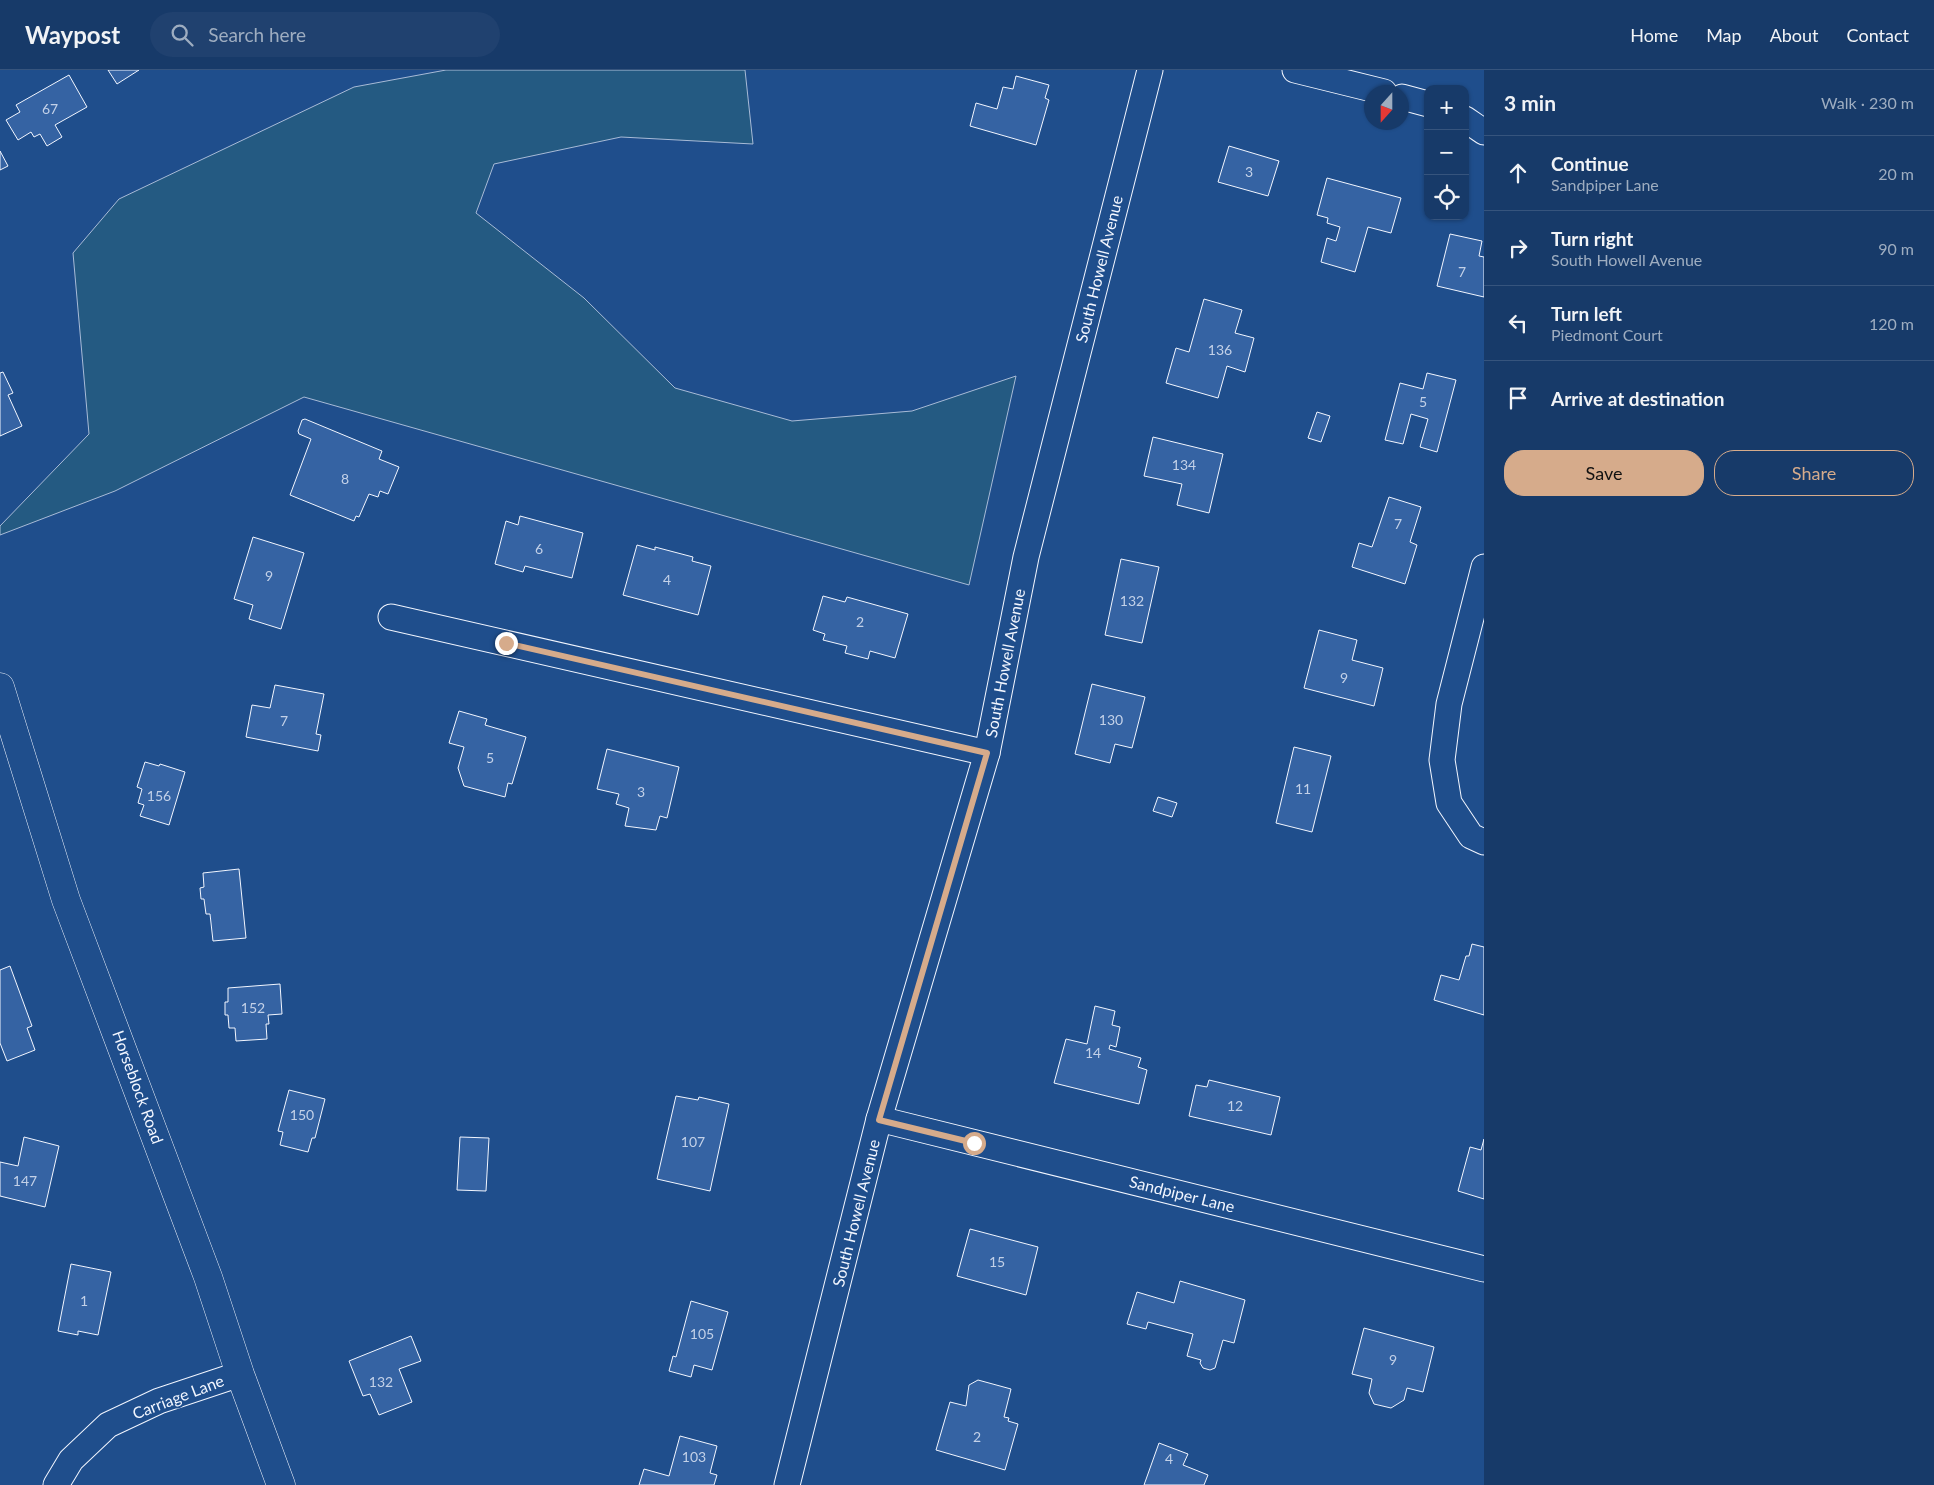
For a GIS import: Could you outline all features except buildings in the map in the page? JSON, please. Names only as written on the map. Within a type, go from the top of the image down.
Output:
[{"type":"street","name":"South Howell Avenue","points":[[787,1485],[879,1120],[987,753],[1026,557],[1150,70]]},
{"type":"street","points":[[1295,70],[1364,87]]},
{"type":"street","points":[[1409,99],[1424,103]]},
{"type":"street","points":[[1469,122],[1484,132]]},
{"type":"street","points":[[1484,567],[1449,704],[1442,760],[1449,803],[1471,836],[1484,842]]},
{"type":"street","points":[[391,617],[987,753]]},
{"type":"street","name":"Horseblock Road","points":[[0,687],[66,900],[208,1277],[240,1374],[281,1485]]},
{"type":"street","name":"Sandpiper Lane","points":[[879,1120],[1484,1268]]},
{"type":"street","name":"Carriage Lane","points":[[56,1485],[71,1460],[108,1425],[159,1401],[240,1374]]},
{"type":"shaded area","points":[[446,70],[745,70],[753,144],[621,137],[494,164],[476,213],[584,298],[675,388],[792,421],[912,411],[1016,376],[969,585],[304,397],[115,491],[0,535],[0,526],[89,434],[73,253],[119,199],[354,87]]},
{"type":"route","points":[[506,643],[987,753],[879,1120],[974,1143]]}]
